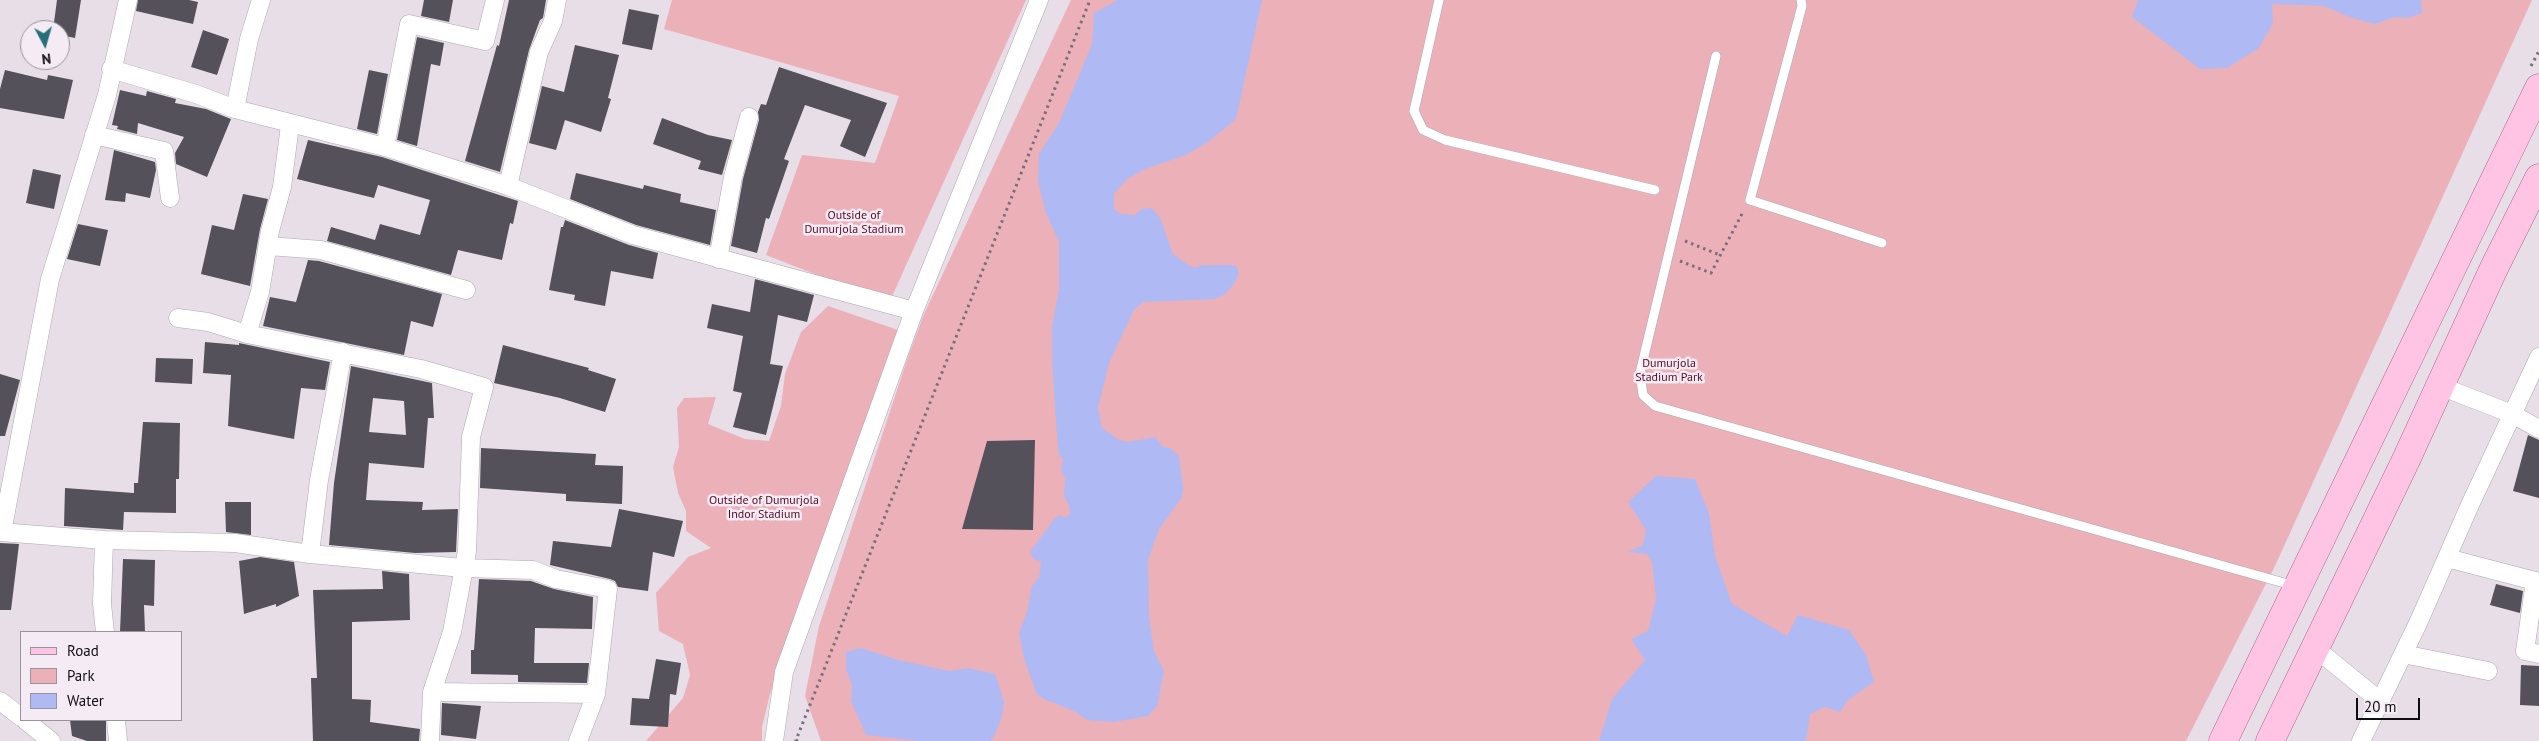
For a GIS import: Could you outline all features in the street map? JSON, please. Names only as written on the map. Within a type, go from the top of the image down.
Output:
[{"type":"main road","points":[[2223,741],[2539,88]]},
{"type":"main road","points":[[2270,741],[2539,178]]},
{"type":"street","points":[[128,0],[111,69],[107,95],[50,278],[1,532],[104,540],[235,543],[310,554],[463,568],[533,570],[556,579],[608,589],[596,694],[578,741]]},
{"type":"street","points":[[235,109],[249,39],[261,0]]},
{"type":"street","points":[[386,147],[409,24],[485,41],[495,0]]},
{"type":"street","points":[[508,186],[537,60],[553,20],[556,0]]},
{"type":"street","points":[[774,741],[784,672],[914,311],[1039,0]]},
{"type":"street","points":[[111,69],[196,94],[235,109],[290,125],[386,147],[508,186],[633,236],[914,311]]},
{"type":"street","points":[[718,259],[733,177],[749,117]]},
{"type":"street","points":[[247,334],[260,292],[270,231],[282,187],[290,125]]},
{"type":"street","points":[[94,135],[164,151],[170,198]]},
{"type":"street","points":[[269,246],[321,250],[466,290]]},
{"type":"street","points":[[178,318],[208,322],[247,334],[421,369],[484,387],[471,437],[467,551],[452,632],[432,692],[430,741]]},
{"type":"street","points":[[310,554],[319,480],[343,352]]},
{"type":"street","points":[[2361,741],[2539,358]]},
{"type":"street","points":[[2440,386],[2512,414],[2539,429]]},
{"type":"street","points":[[104,540],[102,604],[105,631]]},
{"type":"street","points":[[2446,558],[2536,581],[2525,652],[2539,654]]},
{"type":"street","points":[[2315,648],[2380,701]]},
{"type":"street","points":[[2403,654],[2488,670]]},
{"type":"street","points":[[432,692],[596,694]]},
{"type":"street","points":[[0,701],[20,716]]},
{"type":"street","points":[[26,721],[52,741]]},
{"type":"street","points":[[116,721],[118,741]]},
{"type":"lane","points":[[1439,0],[1414,111],[1423,130],[1445,140],[1655,190]]},
{"type":"lane","points":[[1801,0],[1802,6],[1750,200],[1882,243]]},
{"type":"lane","points":[[1716,56],[1640,373],[1643,396],[1655,406],[2298,587]]},
{"type":"path","points":[[798,741],[796,740],[1090,0]]},
{"type":"path","points":[[1668,256],[1711,273],[1750,200]]},
{"type":"path","points":[[1672,237],[1720,255]]},
{"type":"green space","name":"Outside of Dumurjola Stadium","points":[[672,0],[1026,0],[889,303],[766,255],[802,155],[875,163],[899,96],[664,29]]},
{"type":"green space","name":"Dumurjola Stadium Park","points":[[1071,0],[2532,0],[2275,566],[2186,741],[821,741],[805,696],[819,626],[908,357],[924,314]]},
{"type":"green space","name":"Outside of Dumurjola Indor Stadium","points":[[828,306],[898,330],[770,694],[762,727],[762,741],[646,741],[683,698],[690,675],[683,644],[659,631],[656,593],[688,557],[711,548],[686,531],[686,511],[678,493],[673,467],[679,447],[677,408],[684,398],[716,397],[708,424],[745,439],[769,441],[781,406],[785,374],[801,332]]},
{"type":"water","points":[[1118,0],[1262,0],[1236,119],[1208,142],[1186,155],[1145,169],[1127,179],[1114,194],[1114,209],[1121,214],[1135,215],[1142,209],[1152,208],[1160,218],[1173,254],[1185,263],[1195,268],[1202,265],[1234,265],[1238,268],[1238,277],[1225,294],[1215,299],[1143,302],[1134,310],[1109,363],[1098,408],[1102,428],[1119,440],[1128,442],[1155,437],[1163,447],[1170,448],[1179,456],[1183,488],[1182,497],[1159,529],[1148,560],[1149,617],[1154,651],[1164,671],[1157,706],[1148,716],[1114,722],[1087,720],[1076,712],[1044,699],[1036,693],[1023,655],[1019,632],[1027,612],[1032,586],[1039,577],[1041,562],[1034,559],[1030,552],[1055,518],[1061,515],[1065,518],[1070,514],[1069,505],[1064,496],[1065,479],[1061,469],[1063,459],[1059,455],[1052,360],[1052,326],[1059,289],[1059,242],[1046,213],[1038,182],[1039,154],[1059,123],[1092,44],[1094,13]]},
{"type":"water","points":[[2138,0],[2421,0],[2422,13],[2408,18],[2394,17],[2375,24],[2352,18],[2324,6],[2272,4],[2273,23],[2259,48],[2227,68],[2200,69],[2132,17]]},
{"type":"water","points":[[1656,476],[1695,479],[1709,513],[1715,556],[1732,604],[1787,636],[1798,615],[1849,630],[1866,655],[1874,682],[1848,700],[1840,712],[1825,707],[1810,714],[1806,741],[1599,741],[1612,699],[1645,660],[1631,639],[1648,631],[1656,598],[1652,562],[1647,554],[1628,552],[1643,545],[1646,530],[1628,502]]},
{"type":"water","points":[[861,648],[898,660],[949,671],[968,668],[995,674],[1004,702],[1002,716],[995,735],[990,741],[918,741],[866,735],[851,701],[852,685],[846,669],[846,652]]},
{"type":"building","points":[[57,0],[81,0],[75,38],[70,37],[70,20],[54,20]]},
{"type":"building","points":[[138,0],[189,0],[198,2],[193,24],[136,11]]},
{"type":"building","points":[[424,0],[453,0],[449,22],[421,16]]},
{"type":"building","points":[[509,0],[546,0],[543,18],[540,20],[529,50],[500,172],[465,161],[497,45],[499,46]]},
{"type":"building","points":[[629,9],[659,15],[652,50],[622,44]]},
{"type":"building","points":[[203,30],[229,39],[217,75],[191,67]]},
{"type":"building","points":[[417,37],[444,43],[440,66],[431,64],[417,146],[397,140]]},
{"type":"building","points":[[575,45],[619,55],[608,98],[611,99],[601,132],[565,120],[556,150],[529,143],[542,86],[564,92]]},
{"type":"building","points":[[779,67],[887,103],[865,157],[840,146],[851,120],[805,105],[784,159],[789,161],[769,219],[766,218],[757,253],[731,246],[743,179],[759,120],[758,112],[761,104],[766,105]]},
{"type":"building","points":[[5,70],[47,80],[48,75],[73,80],[64,119],[0,108],[0,89]]},
{"type":"building","points":[[369,70],[388,74],[377,134],[357,129]]},
{"type":"building","points":[[120,90],[146,96],[147,91],[176,99],[175,103],[206,109],[231,119],[207,177],[176,164],[175,153],[184,137],[138,123],[137,134],[117,129],[118,126],[112,125]]},
{"type":"building","points":[[662,118],[708,135],[732,140],[722,175],[698,169],[701,161],[653,144]]},
{"type":"building","points":[[308,140],[382,157],[518,201],[513,224],[510,223],[502,260],[458,250],[451,275],[327,241],[331,227],[375,240],[380,224],[420,235],[430,200],[378,185],[374,198],[297,179]]},
{"type":"building","points":[[114,150],[155,162],[156,170],[150,198],[126,193],[125,202],[105,200]]},
{"type":"building","points":[[33,169],[61,175],[54,209],[26,203]]},
{"type":"building","points":[[576,173],[643,189],[644,185],[681,194],[680,202],[716,210],[710,245],[636,225],[570,199]]},
{"type":"building","points":[[243,194],[268,199],[260,229],[250,286],[201,274],[212,225],[234,230]]},
{"type":"building","points":[[565,220],[629,245],[658,253],[653,279],[611,271],[605,306],[574,300],[575,295],[549,290],[561,227],[563,227]]},
{"type":"building","points":[[78,224],[108,230],[100,266],[67,259]]},
{"type":"building","points":[[308,260],[319,261],[442,294],[433,327],[411,321],[404,355],[263,326],[270,297],[296,302]]},
{"type":"building","points":[[755,279],[814,295],[807,322],[778,315],[770,364],[783,366],[766,435],[733,427],[742,393],[733,391],[743,336],[707,328],[712,304],[750,312]]},
{"type":"building","points":[[205,342],[239,345],[239,343],[330,362],[325,390],[301,388],[294,439],[228,426],[231,375],[203,373]]},
{"type":"building","points":[[503,345],[589,368],[588,370],[616,379],[605,412],[560,398],[494,383]]},
{"type":"building","points":[[156,358],[193,359],[192,384],[155,382]]},
{"type":"building","points":[[351,366],[432,383],[434,418],[428,418],[424,468],[369,463],[366,500],[423,502],[422,510],[458,509],[456,552],[415,553],[329,545],[334,483]],"holes":[[[373,398],[404,401],[406,435],[369,432]]]},
{"type":"building","points":[[0,374],[20,380],[5,436],[0,436]]},
{"type":"building","points":[[143,422],[180,423],[179,479],[176,479],[176,513],[124,512],[123,530],[64,526],[65,488],[134,493],[134,483],[138,483]]},
{"type":"building","points":[[2528,435],[2539,440],[2539,498],[2513,491]]},
{"type":"building","points":[[1035,440],[1033,530],[962,529],[987,441]]},
{"type":"building","points":[[481,448],[596,454],[595,465],[623,466],[622,504],[566,501],[566,494],[480,488]]},
{"type":"building","points":[[225,502],[251,502],[251,535],[226,532]]},
{"type":"building","points":[[619,509],[683,521],[674,557],[653,552],[648,591],[618,587],[615,581],[610,579],[550,565],[553,541],[611,547]]},
{"type":"building","points":[[0,543],[19,544],[11,610],[0,610]]},
{"type":"building","points":[[260,557],[294,562],[299,596],[276,607],[276,604],[244,614],[239,561]]},
{"type":"building","points":[[123,559],[155,560],[154,606],[144,605],[145,631],[120,631]]},
{"type":"building","points":[[382,571],[409,574],[410,620],[352,622],[352,699],[371,700],[370,722],[420,729],[419,741],[313,741],[311,678],[317,678],[313,590],[383,589]]},
{"type":"building","points":[[479,579],[531,581],[554,589],[593,597],[592,629],[535,628],[534,663],[589,663],[587,683],[518,682],[518,675],[471,674],[471,650],[474,650]]},
{"type":"building","points":[[2496,584],[2523,591],[2520,613],[2490,605]]},
{"type":"building","points":[[656,659],[681,663],[676,695],[670,694],[668,727],[630,725],[632,698],[649,699]]},
{"type":"building","points":[[2521,665],[2539,666],[2539,706],[2520,705]]},
{"type":"building","points":[[442,703],[481,706],[476,739],[441,735]]},
{"type":"building","points":[[70,721],[106,721],[106,741],[87,741],[72,736]]}]
